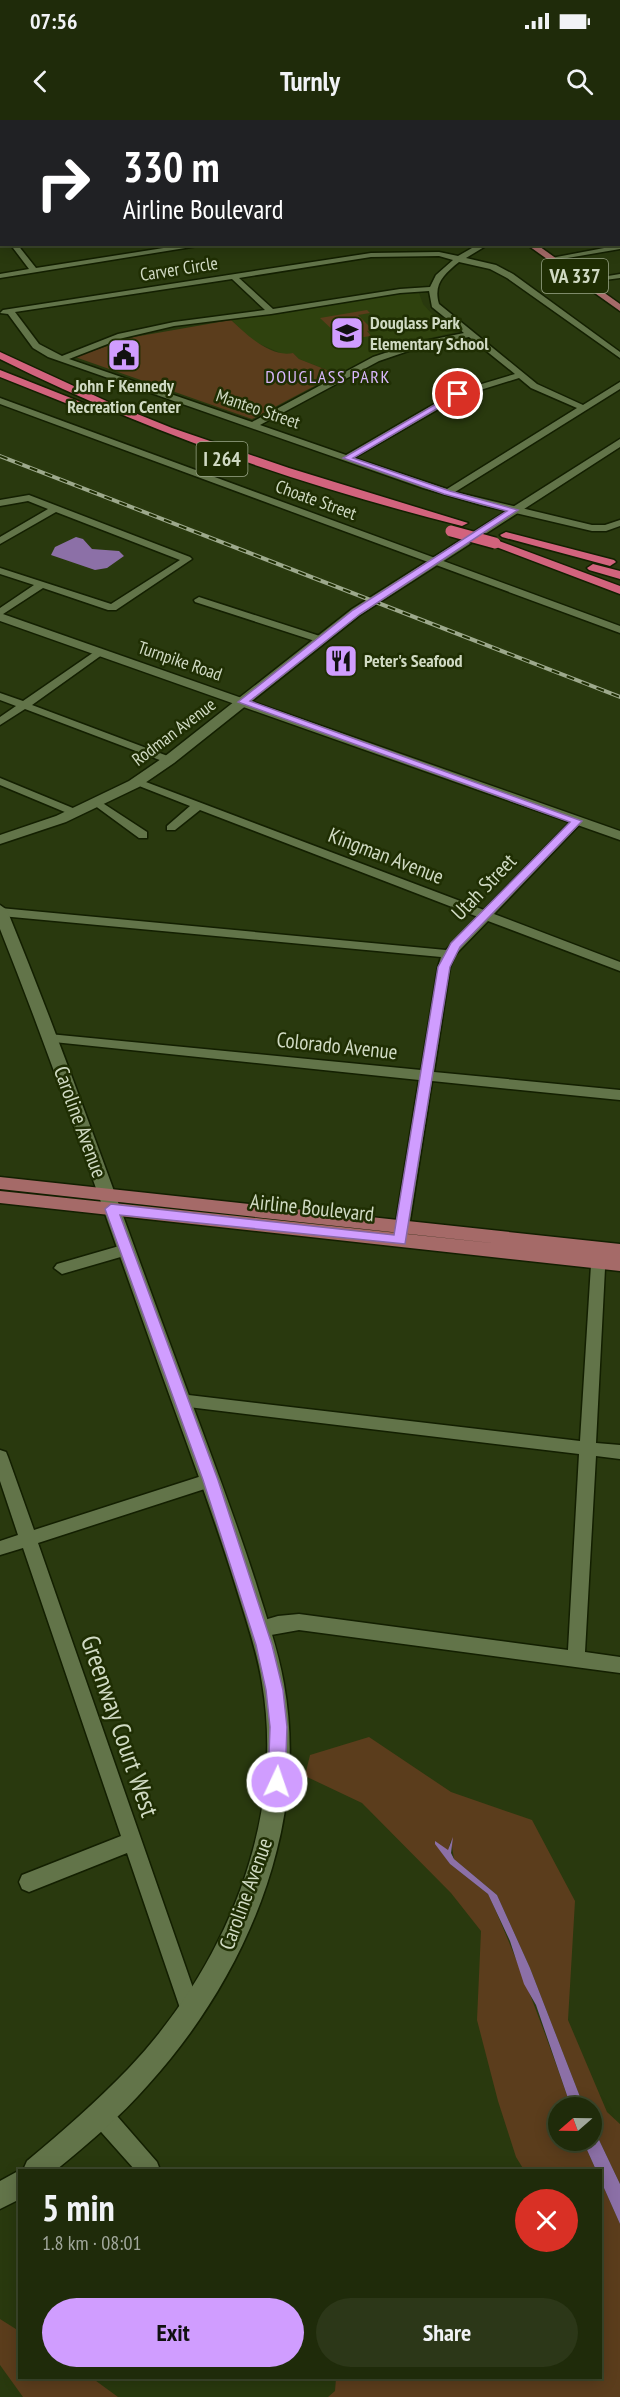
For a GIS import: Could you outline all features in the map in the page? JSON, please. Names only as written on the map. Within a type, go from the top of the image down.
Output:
[{"type":"highway","points":[[0,351],[11,361]]},
{"type":"highway","name":"I 264","points":[[0,355],[116,409],[313,479],[462,523],[620,565]]},
{"type":"highway","name":"I 264","points":[[0,368],[87,408],[251,469],[451,531],[620,575]]},
{"type":"highway","points":[[0,373],[87,408]]},
{"type":"highway","points":[[506,535],[620,554]]},
{"type":"highway","points":[[495,543],[620,590]]},
{"type":"main road","name":"VA 337","points":[[533,246],[620,308]]},
{"type":"main road","name":"Airline Boulevard","points":[[0,1183],[109,1202]]},
{"type":"main road","name":"Airline Boulevard","points":[[0,1197],[109,1202],[599,1255],[620,1251]]},
{"type":"main road","name":"Airline Boulevard","points":[[599,1255],[620,1264]]},
{"type":"street","points":[[15,246],[34,271]]},
{"type":"street","points":[[0,276],[194,246]]},
{"type":"street","points":[[483,246],[440,275],[431,289],[435,305],[520,375],[552,396],[583,408]]},
{"type":"street","points":[[550,259],[620,247]]},
{"type":"street","name":"Carver Circle","points":[[5,312],[387,253],[426,253],[464,258],[494,267],[510,276],[620,356]]},
{"type":"street","points":[[233,276],[271,312]]},
{"type":"street","points":[[582,281],[620,276]]},
{"type":"street","points":[[61,358],[100,343],[145,330],[400,291],[431,289]]},
{"type":"street","name":"Manteo Street","points":[[5,312],[36,346],[61,358],[447,493],[592,528],[606,528],[620,523]]},
{"type":"street","points":[[253,425],[389,354],[470,334]]},
{"type":"street","points":[[347,458],[458,394],[520,375]]},
{"type":"street","points":[[447,493],[620,385]]},
{"type":"street","name":"Choate Street","points":[[0,401],[620,630]]},
{"type":"street","name":"Rodman Avenue","points":[[0,840],[76,813],[138,782],[378,597],[620,442]]},
{"type":"street","points":[[0,503],[29,498],[187,559],[111,608],[0,571]]},
{"type":"street","points":[[0,541],[56,508]]},
{"type":"street","points":[[0,615],[40,585]]},
{"type":"street","points":[[199,600],[321,640]]},
{"type":"street","name":"Turnpike Road","points":[[0,615],[620,836]]},
{"type":"street","points":[[0,722],[101,652]]},
{"type":"street","points":[[0,696],[169,760]]},
{"type":"street","points":[[0,781],[76,813]]},
{"type":"street","name":"Kingman Avenue","points":[[138,782],[620,967]]},
{"type":"street","points":[[98,803],[143,835]]},
{"type":"street","points":[[171,828],[199,805]]},
{"type":"street","name":"Utah Street","points":[[401,1234],[425,1077],[444,967],[449,954],[577,821]]},
{"type":"street","points":[[1,911],[449,954]]},
{"type":"street","name":"Caroline Avenue","points":[[1,911],[211,1480],[260,1629],[275,1690],[278,1727],[278,1766],[272,1819],[261,1862],[243,1913],[223,1956],[191,2011],[164,2048],[102,2115],[37,2169]]},
{"type":"street","name":"Colorado Avenue","points":[[49,1038],[620,1095]]},
{"type":"street","points":[[62,1268],[126,1250]]},
{"type":"street","points":[[576,1659],[599,1255]]},
{"type":"street","points":[[180,1400],[620,1452]]},
{"type":"street","name":"Greenway Court West","points":[[0,1457],[191,2011]]},
{"type":"street","points":[[0,1548],[211,1480]]},
{"type":"street","points":[[260,1629],[278,1624],[300,1622],[620,1665]]},
{"type":"street","points":[[28,1882],[133,1841]]},
{"type":"street","points":[[102,2115],[148,2169]]},
{"type":"street","points":[[0,2196],[18,2184]]},
{"type":"shaded area","name":"Douglass Park Elementary School","points":[[402,293],[419,293],[423,304],[431,313],[456,332],[395,346],[337,374],[299,359],[293,353],[285,355],[253,341],[231,320]]},
{"type":"shaded area","points":[[367,310],[370,313],[358,315],[373,330],[367,331],[371,336],[337,341],[334,339],[340,337],[320,318]]},
{"type":"shaded area","points":[[231,320],[259,344],[276,352],[293,353],[299,359],[337,374],[252,419],[75,357],[134,337]]},
{"type":"shaded area","points":[[76,537],[83,539],[92,549],[119,551],[124,556],[107,568],[95,570],[51,555],[55,547]]},
{"type":"shaded area","points":[[369,1737],[451,1792],[532,1820],[575,1901],[568,2020],[601,2097],[580,2097],[530,1968],[497,1895],[454,1859],[451,1840],[448,1851],[435,1842],[450,1864],[488,1894],[513,1951],[553,2055],[568,2097],[548,2097],[548,2151],[587,2151],[596,2169],[523,2169],[516,2157],[498,2101],[477,2020],[481,1931],[451,1893],[362,1803],[305,1776],[310,1755]]},
{"type":"shaded area","points":[[453,1837],[451,1853],[454,1859],[497,1895],[530,1968],[580,2097],[568,2097],[536,2005],[524,1984],[510,1941],[488,1894],[450,1864],[435,1841],[448,1850]]},
{"type":"shaded area","points":[[602,2100],[607,2112],[620,2124],[620,2184],[602,2146]]},
{"type":"shaded area","points":[[602,2146],[620,2184],[620,2224],[602,2184],[602,2169],[596,2169],[587,2151],[602,2151]]},
{"type":"shaded area","points":[[602,2184],[620,2224],[620,2397],[328,2397],[335,2391],[336,2379],[602,2379]]},
{"type":"shaded area","points":[[0,2319],[18,2330],[18,2379],[93,2379],[118,2397],[23,2397],[0,2365]]},
{"type":"railway","points":[[0,456],[620,697]]},
{"type":"place","name":"Douglass Park Elementary School","points":[[347,333]]},
{"type":"place","name":"John F Kennedy Recreation Center","points":[[124,355]]},
{"type":"place","name":"Peter's Seafood","points":[[341,661]]},
{"type":"district","name":"DOUGLASS PARK","points":[[328,377]]},
{"type":"route","points":[[277,1782],[278,1727],[275,1690],[269,1662],[238,1558],[211,1480],[111,1209],[400,1240],[425,1077],[444,967],[449,954],[577,821],[243,702],[356,612],[514,510],[447,493],[347,458],[458,394]]}]
